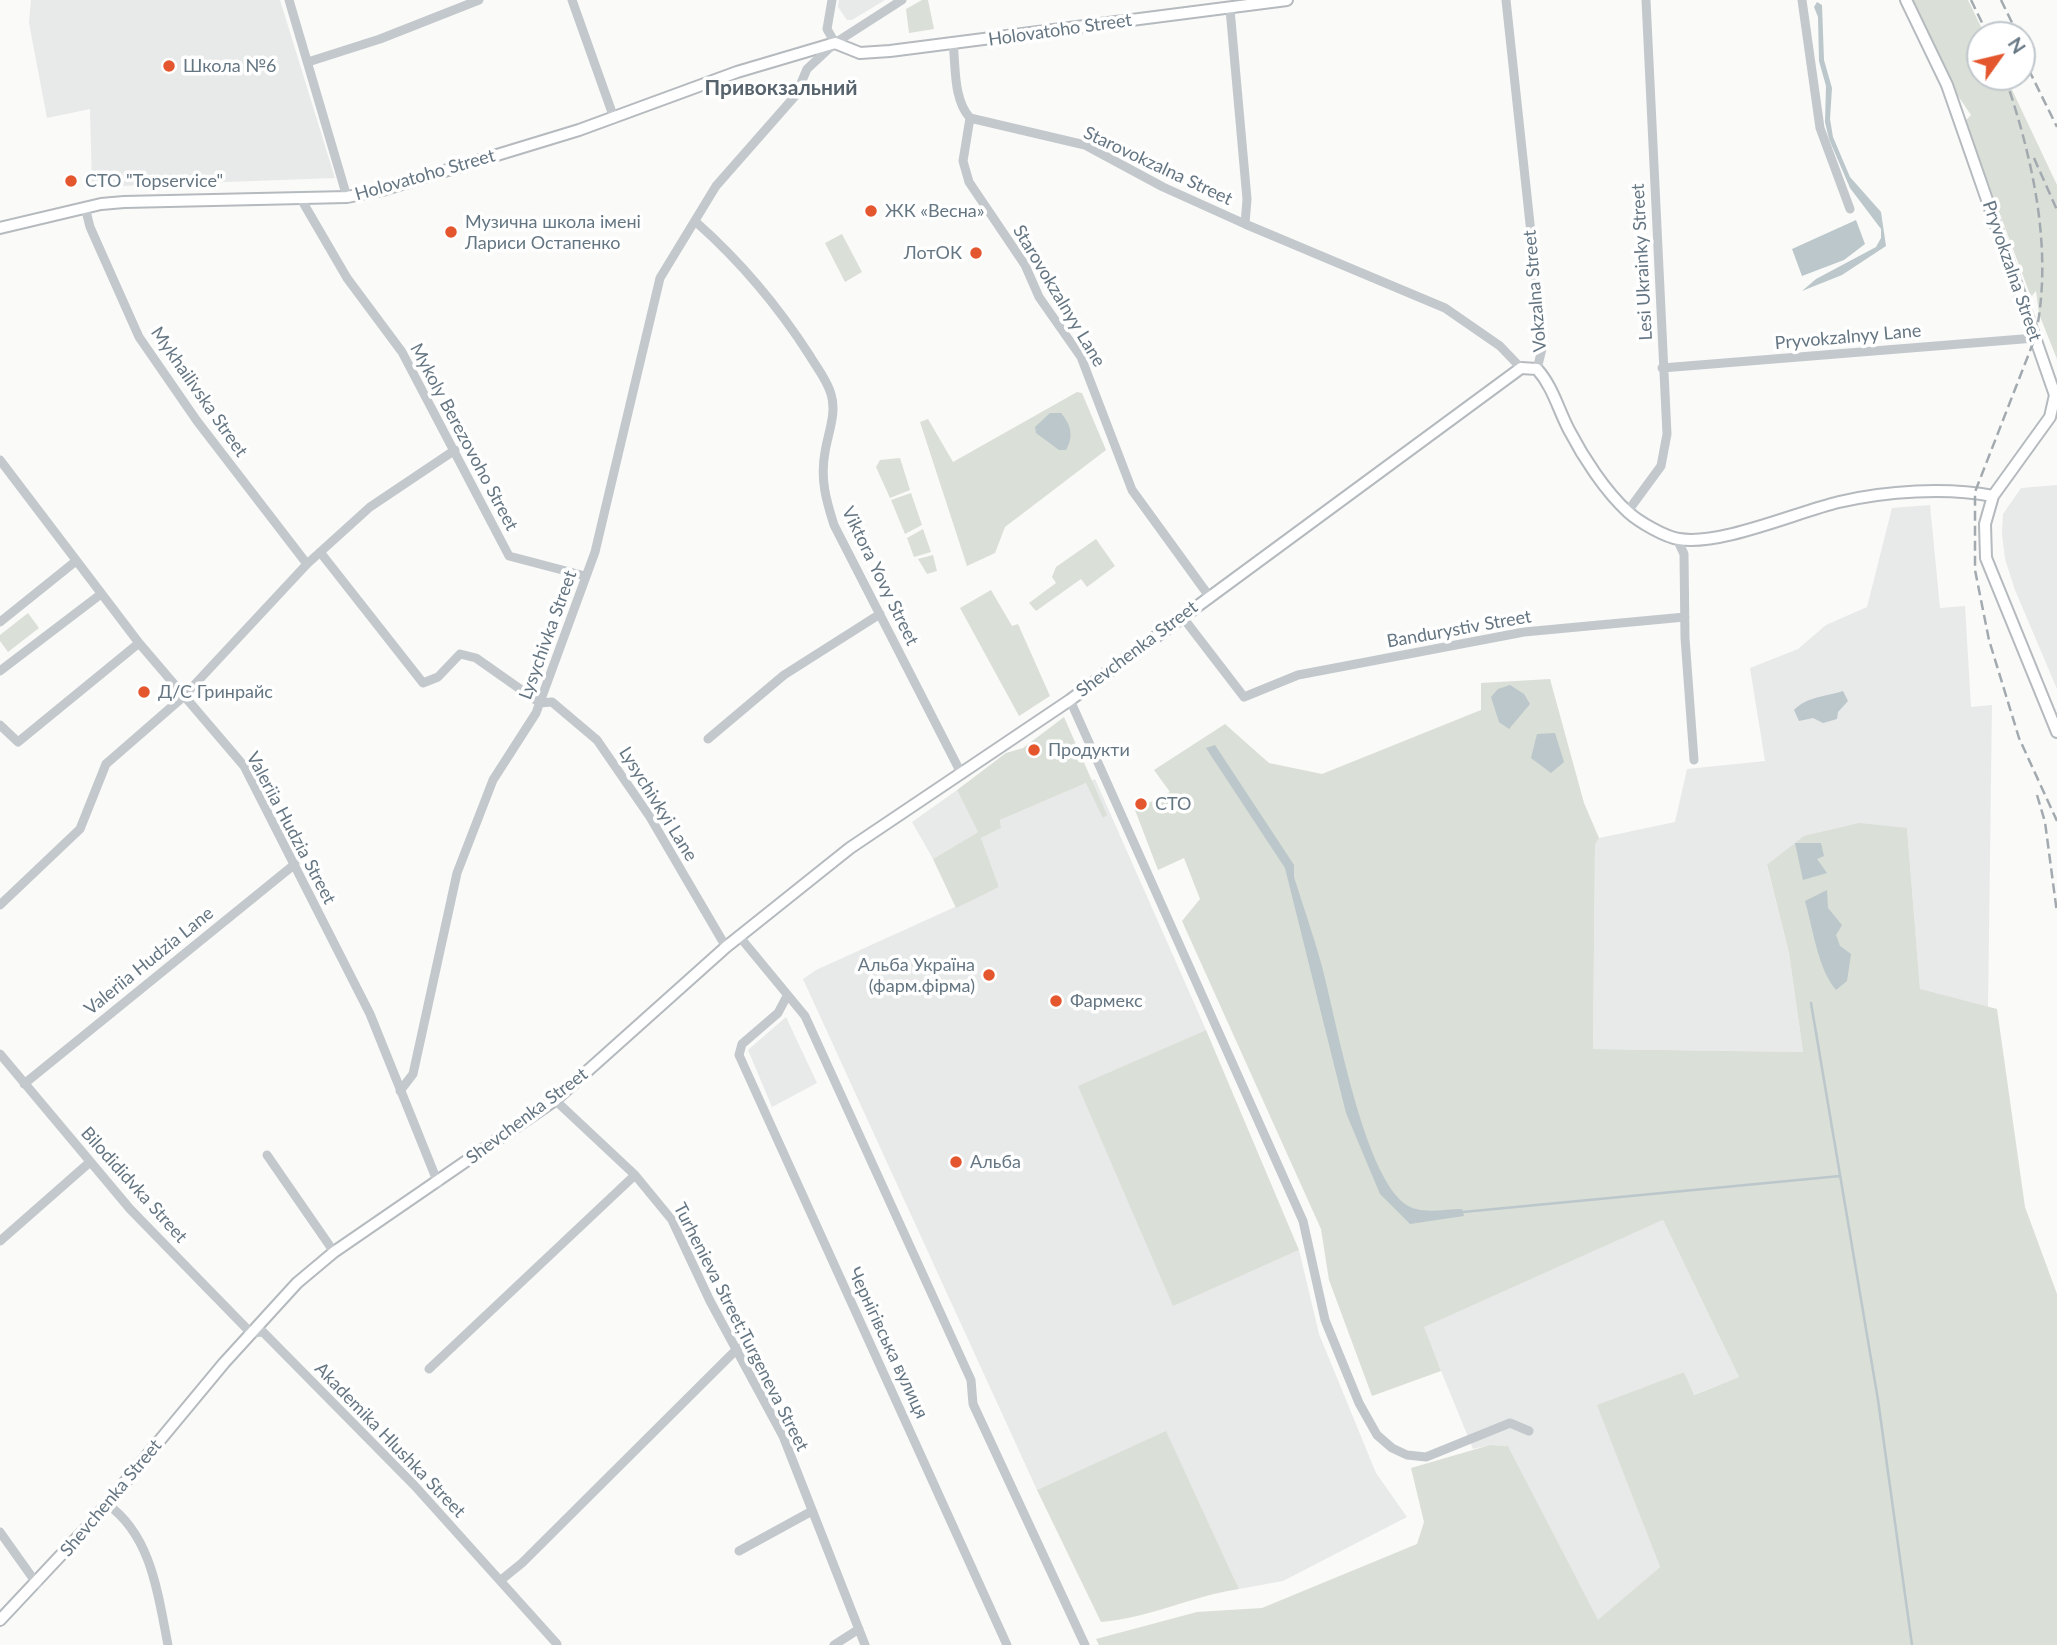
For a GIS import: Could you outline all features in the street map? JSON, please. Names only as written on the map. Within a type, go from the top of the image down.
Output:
[{"type":"main road","name":"Holovatoho Street","points":[[0,228],[85,207],[124,202],[347,197],[382,190],[614,118],[737,72],[835,43],[860,53],[1287,0]]},
{"type":"main road","name":"Pryvokzalna Street","points":[[1906,0],[1947,85],[2055,395],[2050,418],[1993,496],[1985,524],[1986,558],[2057,732]]},
{"type":"main road","points":[[1521,368],[1536,369]]},
{"type":"main road","name":"Shevchenka Street","points":[[0,1620],[37,1584],[107,1504],[251,1333],[297,1283],[334,1252],[555,1100],[726,947],[850,848],[960,771],[1070,700],[1181,615],[1521,368]]},
{"type":"main road","name":"Vokzalna Street","points":[[1536,369],[1547,380],[1569,429],[1598,474],[1628,512],[1677,539]]},
{"type":"main road","points":[[1677,539],[1718,537],[1841,501],[1905,494],[1975,492],[1993,496]]},
{"type":"street","points":[[289,0],[347,197]]},
{"type":"street","points":[[308,62],[380,40],[455,4],[479,0]]},
{"type":"street","points":[[572,0],[614,118]]},
{"type":"street","points":[[832,0],[827,29],[835,43]]},
{"type":"street","name":"Holovatoho Street","points":[[835,43],[902,0]]},
{"type":"street","name":"Vokzalna Street","points":[[1506,0],[1543,345],[1536,369]]},
{"type":"street","name":"Lesi Ukrainky Street","points":[[1628,512],[1661,466],[1667,435],[1646,0]]},
{"type":"street","points":[[1802,0],[1820,128],[1850,209]]},
{"type":"street","name":"Starovokzalna Street","points":[[1230,9],[1247,199],[1245,224]]},
{"type":"street","name":"Lysychivka Street","points":[[400,1091],[413,1074],[457,873],[493,780],[540,703],[596,552],[660,278],[716,186],[796,95],[807,69],[835,43]]},
{"type":"street","points":[[953,43],[962,110],[970,118]]},
{"type":"street","name":"Starovokzalna Street","points":[[970,118],[1085,145],[1163,187],[1445,308],[1500,346],[1521,368]]},
{"type":"street","name":"Starovokzalnyy Lane","points":[[970,118],[963,161],[969,182],[1025,265],[1039,297],[1081,357],[1132,490],[1209,596]]},
{"type":"street","name":"Mykoly Berezovoho Street","points":[[301,199],[347,278],[402,352],[509,556],[585,576]]},
{"type":"street","name":"Mykhailivska Street","points":[[85,207],[90,227],[139,337],[197,421],[307,564]]},
{"type":"street","name":"Viktora Yovy Street","points":[[696,222],[727,250],[789,324],[831,394],[833,412],[824,454],[823,488],[834,525],[960,771]]},
{"type":"street","name":"Pryvokzalnyy Lane","points":[[1662,368],[2035,338]]},
{"type":"street","points":[[0,905],[80,829],[106,764],[183,697],[307,564],[370,507],[455,450]]},
{"type":"street","name":"Valeriia Hudzia Street","points":[[0,460],[139,643],[244,766],[370,1014],[438,1183]]},
{"type":"street","points":[[1677,539],[1684,554],[1694,760]]},
{"type":"street","points":[[320,552],[423,683],[438,677],[460,654],[475,658],[540,703]]},
{"type":"street","points":[[0,622],[76,561]]},
{"type":"street","points":[[0,671],[101,594]]},
{"type":"street","points":[[708,739],[784,675],[880,614]]},
{"type":"street","name":"Bandurystiv Street","points":[[1181,615],[1244,697],[1298,675],[1524,632],[1685,617]]},
{"type":"street","points":[[0,725],[18,742],[139,643]]},
{"type":"street","points":[[1070,700],[1303,1221],[1325,1320],[1359,1403],[1377,1435],[1392,1448],[1407,1455],[1426,1457],[1510,1423],[1529,1431]]},
{"type":"street","name":"Lysychivkyi Lane","points":[[540,703],[552,702],[597,740],[650,817],[726,947]]},
{"type":"street","name":"Valeriia Hudzia Lane","points":[[24,1084],[158,971],[295,864]]},
{"type":"street","points":[[739,936],[805,1016],[971,1380],[973,1404],[1085,1645]]},
{"type":"street","name":"Чернігівська вулиця","points":[[787,996],[778,1013],[742,1044],[739,1055],[1007,1645]]},
{"type":"street","name":"Bilodididvka Street","points":[[0,1054],[130,1209],[251,1333]]},
{"type":"street","name":"Turhenieva Street;Turgeneva Street","points":[[555,1100],[635,1175],[672,1220],[710,1301],[783,1436],[865,1645]]},
{"type":"street","points":[[267,1155],[334,1252]]},
{"type":"street","points":[[0,1241],[90,1161]]},
{"type":"street","points":[[429,1369],[635,1175]]},
{"type":"street","name":"Akademika Hlushka Street","points":[[251,1333],[263,1332],[414,1485],[557,1644]]},
{"type":"street","points":[[501,1580],[532,1554],[737,1348]]},
{"type":"street","points":[[107,1504],[133,1531],[154,1572],[168,1645]]},
{"type":"street","points":[[739,1551],[812,1511]]},
{"type":"street","points":[[0,1532],[37,1584]]},
{"type":"street","points":[[834,1645],[859,1629]]},
{"type":"shaded area","name":"Школа №6","points":[[31,0],[280,0],[335,178],[92,187],[90,109],[47,118],[29,23]]},
{"type":"shaded area","points":[[839,0],[885,0],[852,20],[847,20],[838,7]]},
{"type":"shaded area","points":[[922,0],[928,0],[934,29],[909,33],[906,9]]},
{"type":"shaded area","points":[[1912,0],[1968,0],[1978,21],[1966,21],[1966,91],[2013,91],[2057,185],[2057,359],[2039,314],[2036,291],[2031,297],[1965,121],[1971,115],[1958,96]]},
{"type":"shaded area","points":[[1817,2],[1822,5],[1824,60],[1832,88],[1830,119],[1833,137],[1850,177],[1881,212],[1886,246],[1842,275],[1802,291],[1816,279],[1876,247],[1881,238],[1881,229],[1850,188],[1829,139],[1825,122],[1826,86],[1819,61],[1818,17],[1814,7]]},
{"type":"shaded area","points":[[1856,220],[1865,244],[1844,260],[1802,276],[1792,249]]},
{"type":"shaded area","points":[[842,234],[862,272],[845,282],[825,243]]},
{"type":"shaded area","points":[[1077,392],[1082,393],[1106,450],[1005,527],[995,553],[967,566],[920,422],[928,419],[953,462]]},
{"type":"shaded area","points":[[1050,413],[1061,413],[1069,426],[1071,435],[1066,450],[1059,450],[1036,433],[1035,427]]},
{"type":"shaded area","points":[[900,458],[910,490],[890,498],[876,467],[880,460]]},
{"type":"shaded area","points":[[2057,485],[2057,689],[2015,590],[2005,559],[2002,534],[2003,514],[2021,488]]},
{"type":"shaded area","points":[[911,493],[922,525],[905,534],[891,500]]},
{"type":"shaded area","points":[[1930,505],[1940,608],[1965,606],[1971,707],[1992,705],[1988,1007],[1920,990],[1907,828],[1767,866],[1789,953],[1803,1052],[1593,1049],[1595,845],[1599,838],[1675,822],[1687,769],[1765,761],[1750,668],[1798,649],[1826,625],[1867,607],[1892,508]]},
{"type":"shaded area","points":[[923,529],[931,552],[914,557],[907,538]]},
{"type":"shaded area","points":[[1096,539],[1115,566],[1087,587],[1081,579],[1036,611],[1029,603],[1056,583],[1052,577],[1056,567]]},
{"type":"shaded area","points":[[933,555],[937,571],[927,574],[918,559]]},
{"type":"shaded area","points":[[991,590],[1012,626],[1018,624],[1050,696],[1019,716],[960,608]]},
{"type":"shaded area","points":[[28,613],[39,628],[8,652],[0,641],[0,635]]},
{"type":"shaded area","points":[[1550,679],[1584,803],[1599,838],[1595,845],[1593,1049],[1803,1052],[1789,953],[1767,865],[1804,836],[1859,823],[1907,828],[1920,989],[1997,1009],[2025,1207],[2057,1294],[2057,1645],[1099,1645],[1096,1639],[1197,1612],[1262,1608],[1417,1544],[1424,1522],[1411,1468],[1490,1445],[1508,1446],[1598,1620],[1660,1567],[1597,1405],[1684,1372],[1694,1395],[1739,1377],[1663,1220],[1424,1327],[1441,1371],[1372,1396],[1329,1280],[1321,1229],[1182,921],[1200,899],[1184,858],[1158,870],[1135,810],[1170,792],[1154,770],[1225,724],[1269,763],[1322,774],[1481,710],[1481,683]]},
{"type":"shaded area","points":[[1510,685],[1524,694],[1530,704],[1509,729],[1499,722],[1491,697],[1498,689]]},
{"type":"shaded area","points":[[1843,691],[1848,701],[1838,712],[1837,719],[1823,723],[1813,718],[1799,721],[1794,710],[1799,705]]},
{"type":"shaded area","points":[[1064,717],[1107,815],[1103,818],[1086,783],[1000,820],[1001,828],[981,838],[999,887],[956,908],[933,859],[978,832],[957,790],[1006,753],[1023,748]]},
{"type":"shaded area","points":[[1555,733],[1564,762],[1551,773],[1531,758],[1537,734]]},
{"type":"shaded area","points":[[1215,745],[1294,865],[1294,877],[1321,963],[1352,1092],[1363,1128],[1390,1187],[1411,1207],[1425,1210],[1462,1209],[1464,1216],[1410,1224],[1380,1194],[1346,1113],[1285,868],[1206,748]]},
{"type":"shaded area","points":[[1095,779],[1206,1030],[1079,1086],[1173,1305],[1299,1250],[1319,1334],[1376,1473],[1407,1517],[1283,1581],[1239,1589],[1166,1432],[1037,1490],[803,979],[816,970],[999,887],[981,838],[1001,828],[1000,820]]},
{"type":"shaded area","points":[[957,790],[978,832],[933,859],[912,822]]},
{"type":"shaded area","points":[[1795,843],[1821,843],[1824,856],[1817,859],[1827,873],[1803,880]]},
{"type":"shaded area","points":[[1827,890],[1828,908],[1842,925],[1836,935],[1840,946],[1851,954],[1847,981],[1836,990],[1820,960],[1805,901]]},
{"type":"shaded area","points":[[786,1017],[817,1083],[772,1107],[748,1050]]},
{"type":"shaded area","points":[[1206,1030],[1299,1250],[1173,1306],[1078,1086]]},
{"type":"shaded area","points":[[1663,1220],[1739,1377],[1693,1395],[1684,1372],[1598,1405],[1660,1567],[1598,1621],[1508,1446],[1490,1445],[1473,1449],[1423,1327]]},
{"type":"shaded area","points":[[1166,1431],[1239,1589],[1136,1616],[1101,1622],[1037,1490]]},
{"type":"waterway","points":[[1811,1003],[1878,1400],[1912,1645]]},
{"type":"waterway","points":[[1463,1212],[1840,1176]]},
{"type":"railway","points":[[1971,0],[1981,21]]},
{"type":"railway","points":[[2001,0],[2011,21]]},
{"type":"railway","points":[[2036,84],[2057,127]]},
{"type":"railway","points":[[2010,91],[2024,140],[2038,206],[2042,272],[2040,305],[2035,338],[1975,492],[1975,570],[1989,640],[2019,738],[2057,821]]},
{"type":"railway","points":[[2034,158],[2057,210]]},
{"type":"railway","points":[[2037,795],[2045,822],[2057,913]]},
{"type":"place","name":"Школа №6","points":[[169,66]]},
{"type":"place","name":"СТО \"Topservice\"","points":[[71,181]]},
{"type":"place","name":"ЖК «Весна»","points":[[871,211]]},
{"type":"place","name":"Музична школа імені Лариси Остапенко","points":[[451,232]]},
{"type":"place","name":"ЛотОК","points":[[976,253]]},
{"type":"place","name":"Д/С Гринрайс","points":[[144,692]]},
{"type":"place","name":"Продукти","points":[[1034,750]]},
{"type":"place","name":"СТО","points":[[1141,804]]},
{"type":"place","name":"Альба Україна (фарм.фірма)","points":[[989,975]]},
{"type":"place","name":"Фармекс","points":[[1056,1001]]},
{"type":"place","name":"Альба","points":[[956,1162]]},
{"type":"district","name":"Привокзальний","points":[[781,88]]}]
